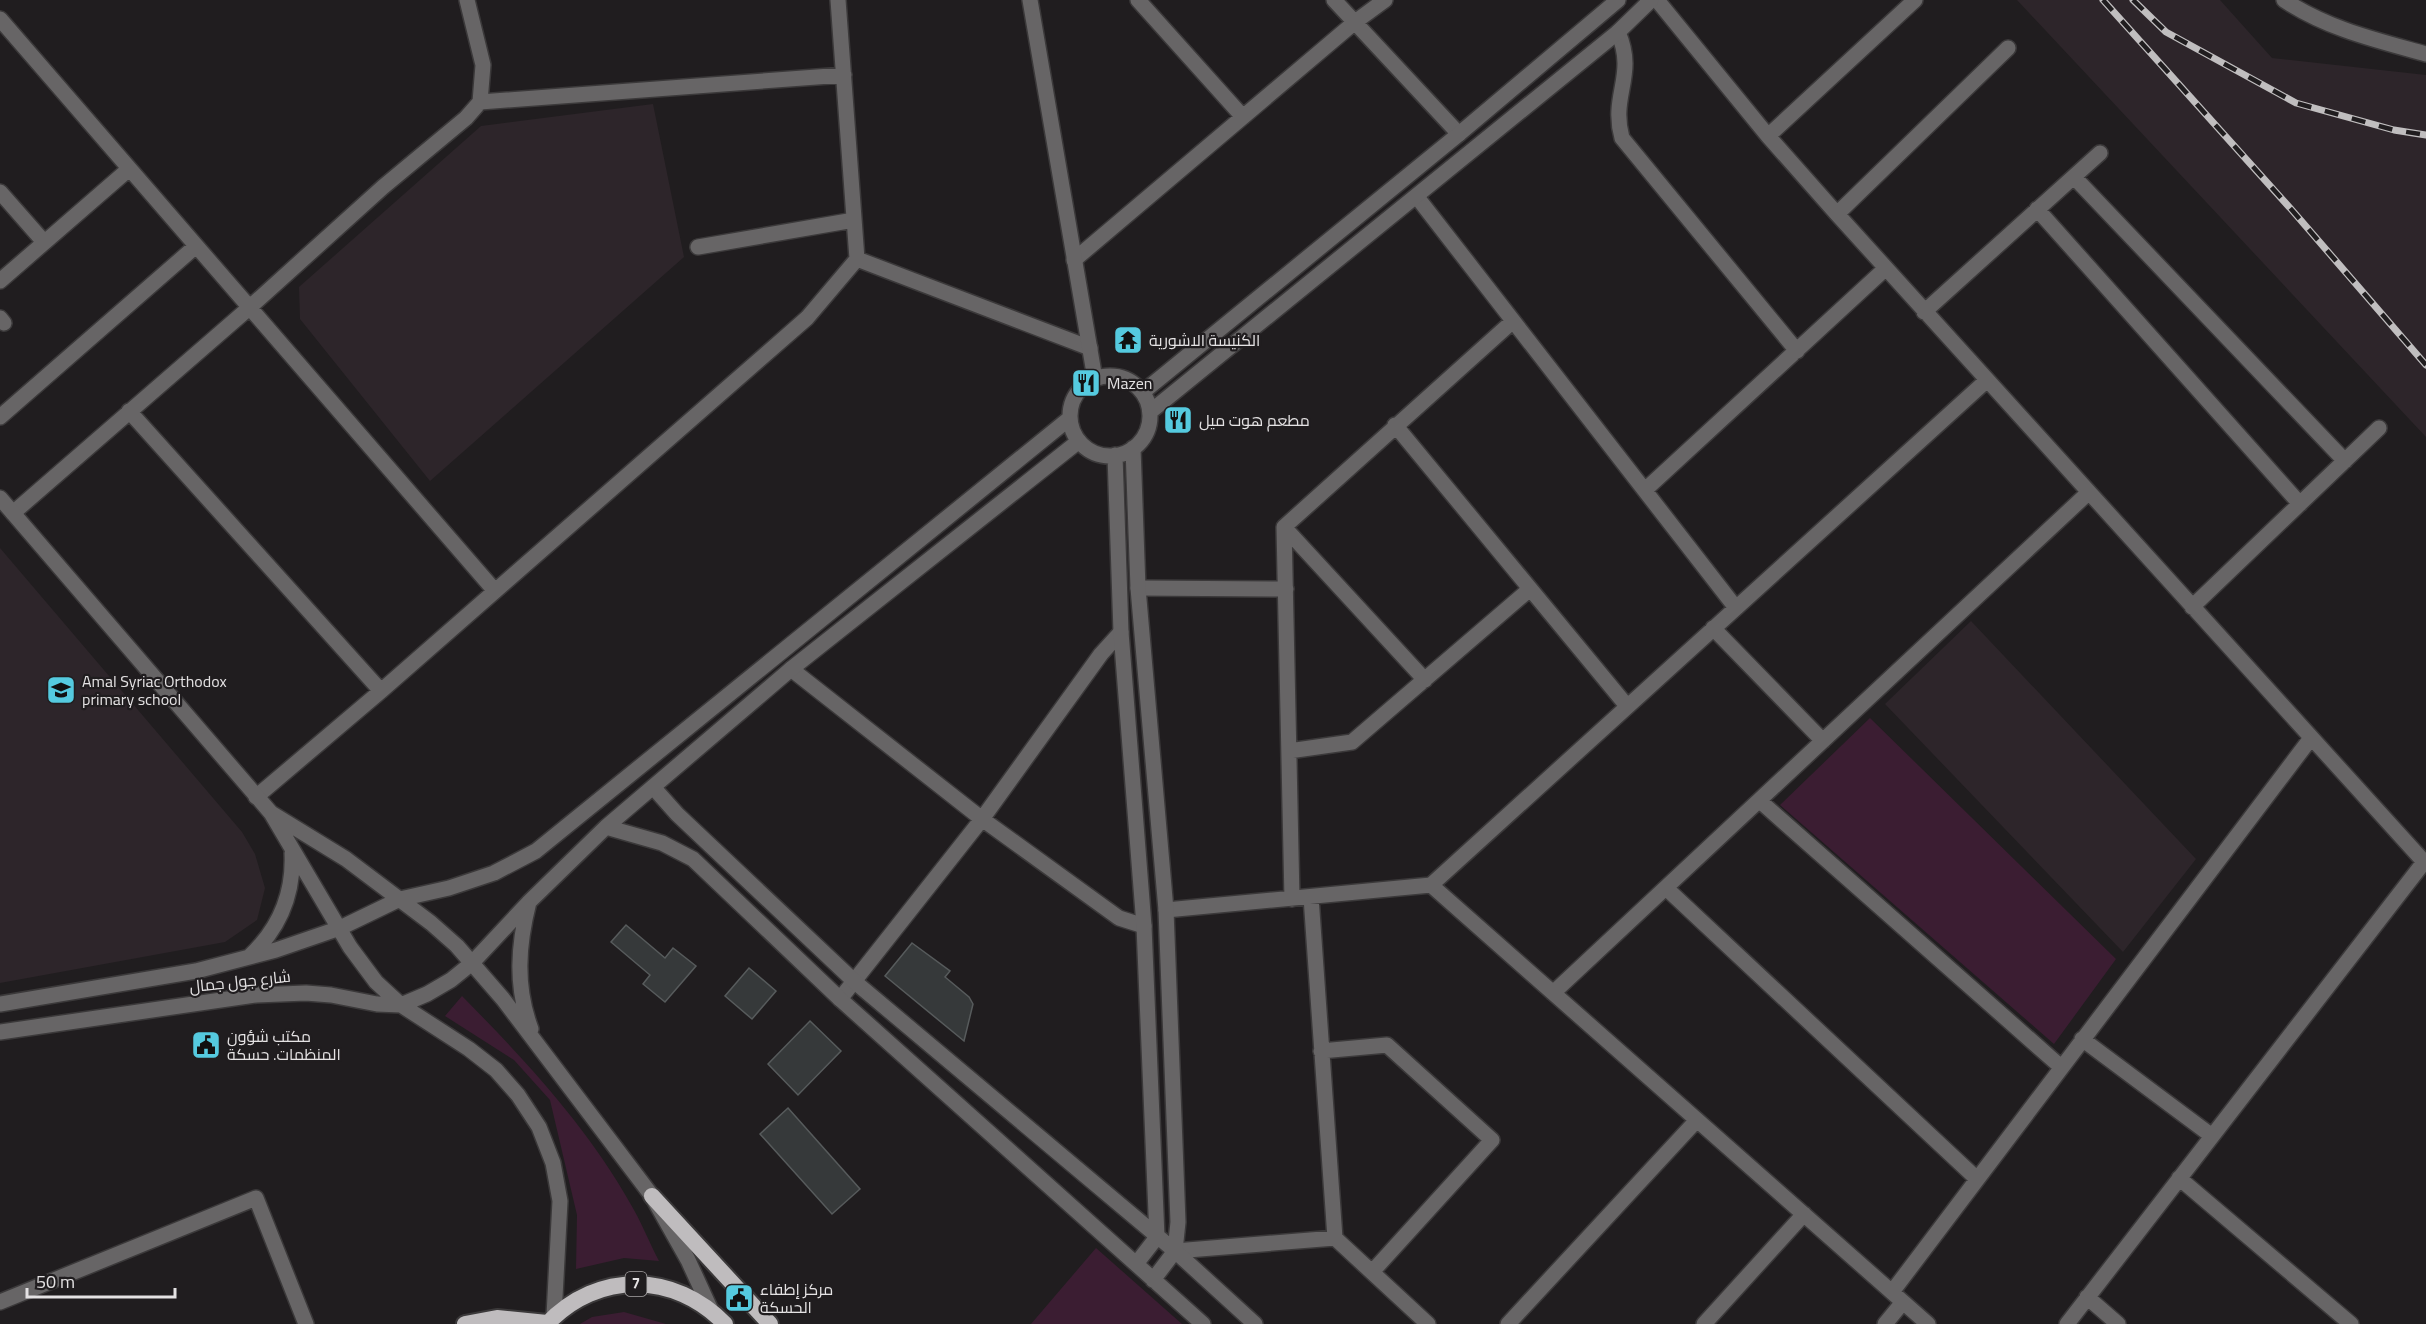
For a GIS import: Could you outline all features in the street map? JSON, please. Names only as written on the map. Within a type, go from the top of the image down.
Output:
[{"type":"highway","points":[[652,1196],[771,1324]]},
{"type":"highway","name":"7","points":[[550,1321],[582,1297],[614,1286],[647,1284],[680,1292],[710,1308],[725,1324]]},
{"type":"highway","points":[[465,1324],[497,1318],[550,1321]]},
{"type":"street","points":[[13,513],[249,308],[383,187],[466,118],[480,102],[483,65],[467,0]]},
{"type":"street","points":[[256,797],[381,691],[807,318],[857,259],[838,0]]},
{"type":"street","points":[[1030,0],[1095,379]]},
{"type":"street","points":[[1138,0],[1243,117]]},
{"type":"street","points":[[1334,0],[1459,134]]},
{"type":"street","points":[[1074,260],[1355,22],[1385,0]]},
{"type":"street","points":[[1143,392],[1459,134],[1618,0]]},
{"type":"street","points":[[1150,412],[1618,32],[1651,0]]},
{"type":"street","points":[[1657,0],[1768,136],[1924,312],[2425,863],[2067,1324]]},
{"type":"street","points":[[1768,136],[1915,0]]},
{"type":"street","points":[[2284,0],[2321,22],[2345,32],[2426,54]]},
{"type":"street","points":[[0,19],[495,591]]},
{"type":"street","points":[[1618,32],[1624,44],[1627,70],[1618,106],[1622,138],[1797,351]]},
{"type":"street","points":[[1837,214],[2008,48]]},
{"type":"street","points":[[480,102],[844,75]]},
{"type":"street","points":[[1924,312],[2100,153]]},
{"type":"street","points":[[0,280],[129,169]]},
{"type":"street","points":[[2074,177],[2345,461]]},
{"type":"street","points":[[0,192],[44,242]]},
{"type":"street","points":[[1417,197],[1736,608]]},
{"type":"street","points":[[2037,209],[2300,504]]},
{"type":"street","points":[[698,247],[854,220]]},
{"type":"street","points":[[0,417],[196,246]]},
{"type":"street","points":[[857,259],[1090,348]]},
{"type":"street","points":[[1645,490],[1886,268]]},
{"type":"street","points":[[1292,899],[1284,527],[1513,321]]},
{"type":"street","points":[[1116,376],[1126,379],[1143,392],[1150,412],[1147,433],[1133,448],[1115,455],[1095,453],[1079,441],[1070,418],[1074,399],[1079,390],[1095,379],[1116,376]]},
{"type":"street","points":[[1166,910],[1431,885],[1986,381]]},
{"type":"street","points":[[129,411],[381,691]]},
{"type":"street","name":"شارع جول جمال","points":[[0,1004],[196,971],[276,950],[340,928],[400,899],[472,881],[515,863],[536,851],[1070,418]]},
{"type":"street","points":[[1395,425],[1627,706]]},
{"type":"street","points":[[2192,607],[2379,428]]},
{"type":"street","name":"شارع جول جمال","points":[[0,1032],[256,994],[306,993],[378,1004],[401,1005],[427,994],[451,980],[472,963],[530,901],[606,827],[791,669],[1079,441]]},
{"type":"street","points":[[1133,448],[1138,588],[1166,910],[1178,1222],[1175,1251],[1154,1280]]},
{"type":"street","points":[[1115,455],[1121,632],[1144,926],[1157,1237],[1136,1264]]},
{"type":"street","points":[[1553,993],[2088,493]]},
{"type":"street","points":[[0,498],[270,813],[362,965],[376,982],[401,1005],[469,1049],[496,1070],[518,1095],[539,1127],[553,1163],[560,1201],[550,1321]]},
{"type":"street","points":[[1284,527],[1425,680]]},
{"type":"street","points":[[1138,588],[1286,589]]},
{"type":"street","points":[[1289,751],[1352,742],[1530,589]]},
{"type":"street","points":[[1713,628],[1823,741]]},
{"type":"street","points":[[840,999],[982,819],[1101,654],[1121,632]]},
{"type":"street","points":[[791,669],[982,819],[1119,918],[1144,926]]},
{"type":"street","points":[[1885,1324],[1898,1297],[1977,1179],[2310,738]]},
{"type":"street","points":[[653,787],[685,822],[855,982],[1175,1251],[1254,1324]]},
{"type":"street","points":[[1760,801],[2061,1067]]},
{"type":"street","points":[[270,813],[346,859],[400,899],[449,938],[472,963],[535,1040],[652,1196],[688,1260],[710,1308]]},
{"type":"street","points":[[606,827],[662,843],[693,859],[840,999],[1203,1324]]},
{"type":"street","points":[[249,957],[261,945],[281,917],[291,884],[292,850]]},
{"type":"street","points":[[1431,885],[1928,1324]]},
{"type":"street","points":[[1666,888],[1977,1179]]},
{"type":"street","points":[[1311,897],[1335,1238],[1428,1324]]},
{"type":"street","points":[[530,901],[522,932],[519,976],[527,1019],[535,1040]]},
{"type":"street","points":[[2082,1039],[2212,1136]]},
{"type":"street","points":[[1322,1051],[1387,1045],[1492,1140],[1372,1272]]},
{"type":"street","points":[[1508,1324],[1697,1120]]},
{"type":"street","points":[[2179,1178],[2351,1324]]},
{"type":"street","points":[[0,1302],[256,1198],[306,1324]]},
{"type":"street","points":[[1704,1324],[1804,1215]]},
{"type":"street","points":[[1175,1251],[1335,1238]]},
{"type":"street","points":[[2087,1297],[2118,1324]]},
{"type":"shaded area","points":[[2017,0],[2220,0],[2272,58],[2426,75],[2426,437]]},
{"type":"shaded area","points":[[653,104],[684,257],[430,481],[300,319],[299,287],[481,126]]},
{"type":"shaded area","name":"Amal Syriac Orthodox primary school","points":[[0,548],[242,832],[255,854],[265,888],[257,920],[225,942],[0,983]]},
{"type":"shaded area","points":[[1971,621],[2196,859],[2123,952],[1885,704]]},
{"type":"shaded area","points":[[1870,718],[2116,959],[2054,1044],[1780,805]]},
{"type":"shaded area","points":[[462,996],[531,1069],[574,1120],[613,1174],[659,1261],[624,1258],[576,1269],[577,1215],[550,1100],[514,1060],[445,1016]]},
{"type":"shaded area","points":[[1096,1248],[1182,1324],[1031,1324]]},
{"type":"shaded area","points":[[624,1312],[666,1324],[580,1324],[592,1317]]},
{"type":"building","points":[[626,925],[665,958],[673,948],[696,966],[665,1002],[643,984],[650,975],[611,942]]},
{"type":"building","points":[[912,943],[950,971],[945,977],[969,997],[973,1004],[964,1041],[885,976]]},
{"type":"building","points":[[749,968],[776,991],[752,1019],[725,996]]},
{"type":"building","points":[[810,1021],[841,1051],[798,1095],[768,1064]]},
{"type":"building","points":[[788,1108],[860,1189],[832,1214],[760,1134]]},
{"type":"railway","points":[[2103,0],[2291,209],[2426,365]]},
{"type":"railway","points":[[2133,0],[2166,32],[2296,103],[2394,130],[2426,135]]},
{"type":"place","name":"الكنيسة الاشورية","points":[[1128,340]]},
{"type":"place","name":"Mazen","points":[[1086,383]]},
{"type":"place","name":"مطعم هوت ميل","points":[[1178,420]]},
{"type":"place","name":"Amal Syriac Orthodox primary school","points":[[61,690]]},
{"type":"place","name":"مكتب شؤون المنظمات. حسكة","points":[[206,1045]]},
{"type":"place","name":"مركز إطفاء الحسكة","points":[[739,1298]]}]
